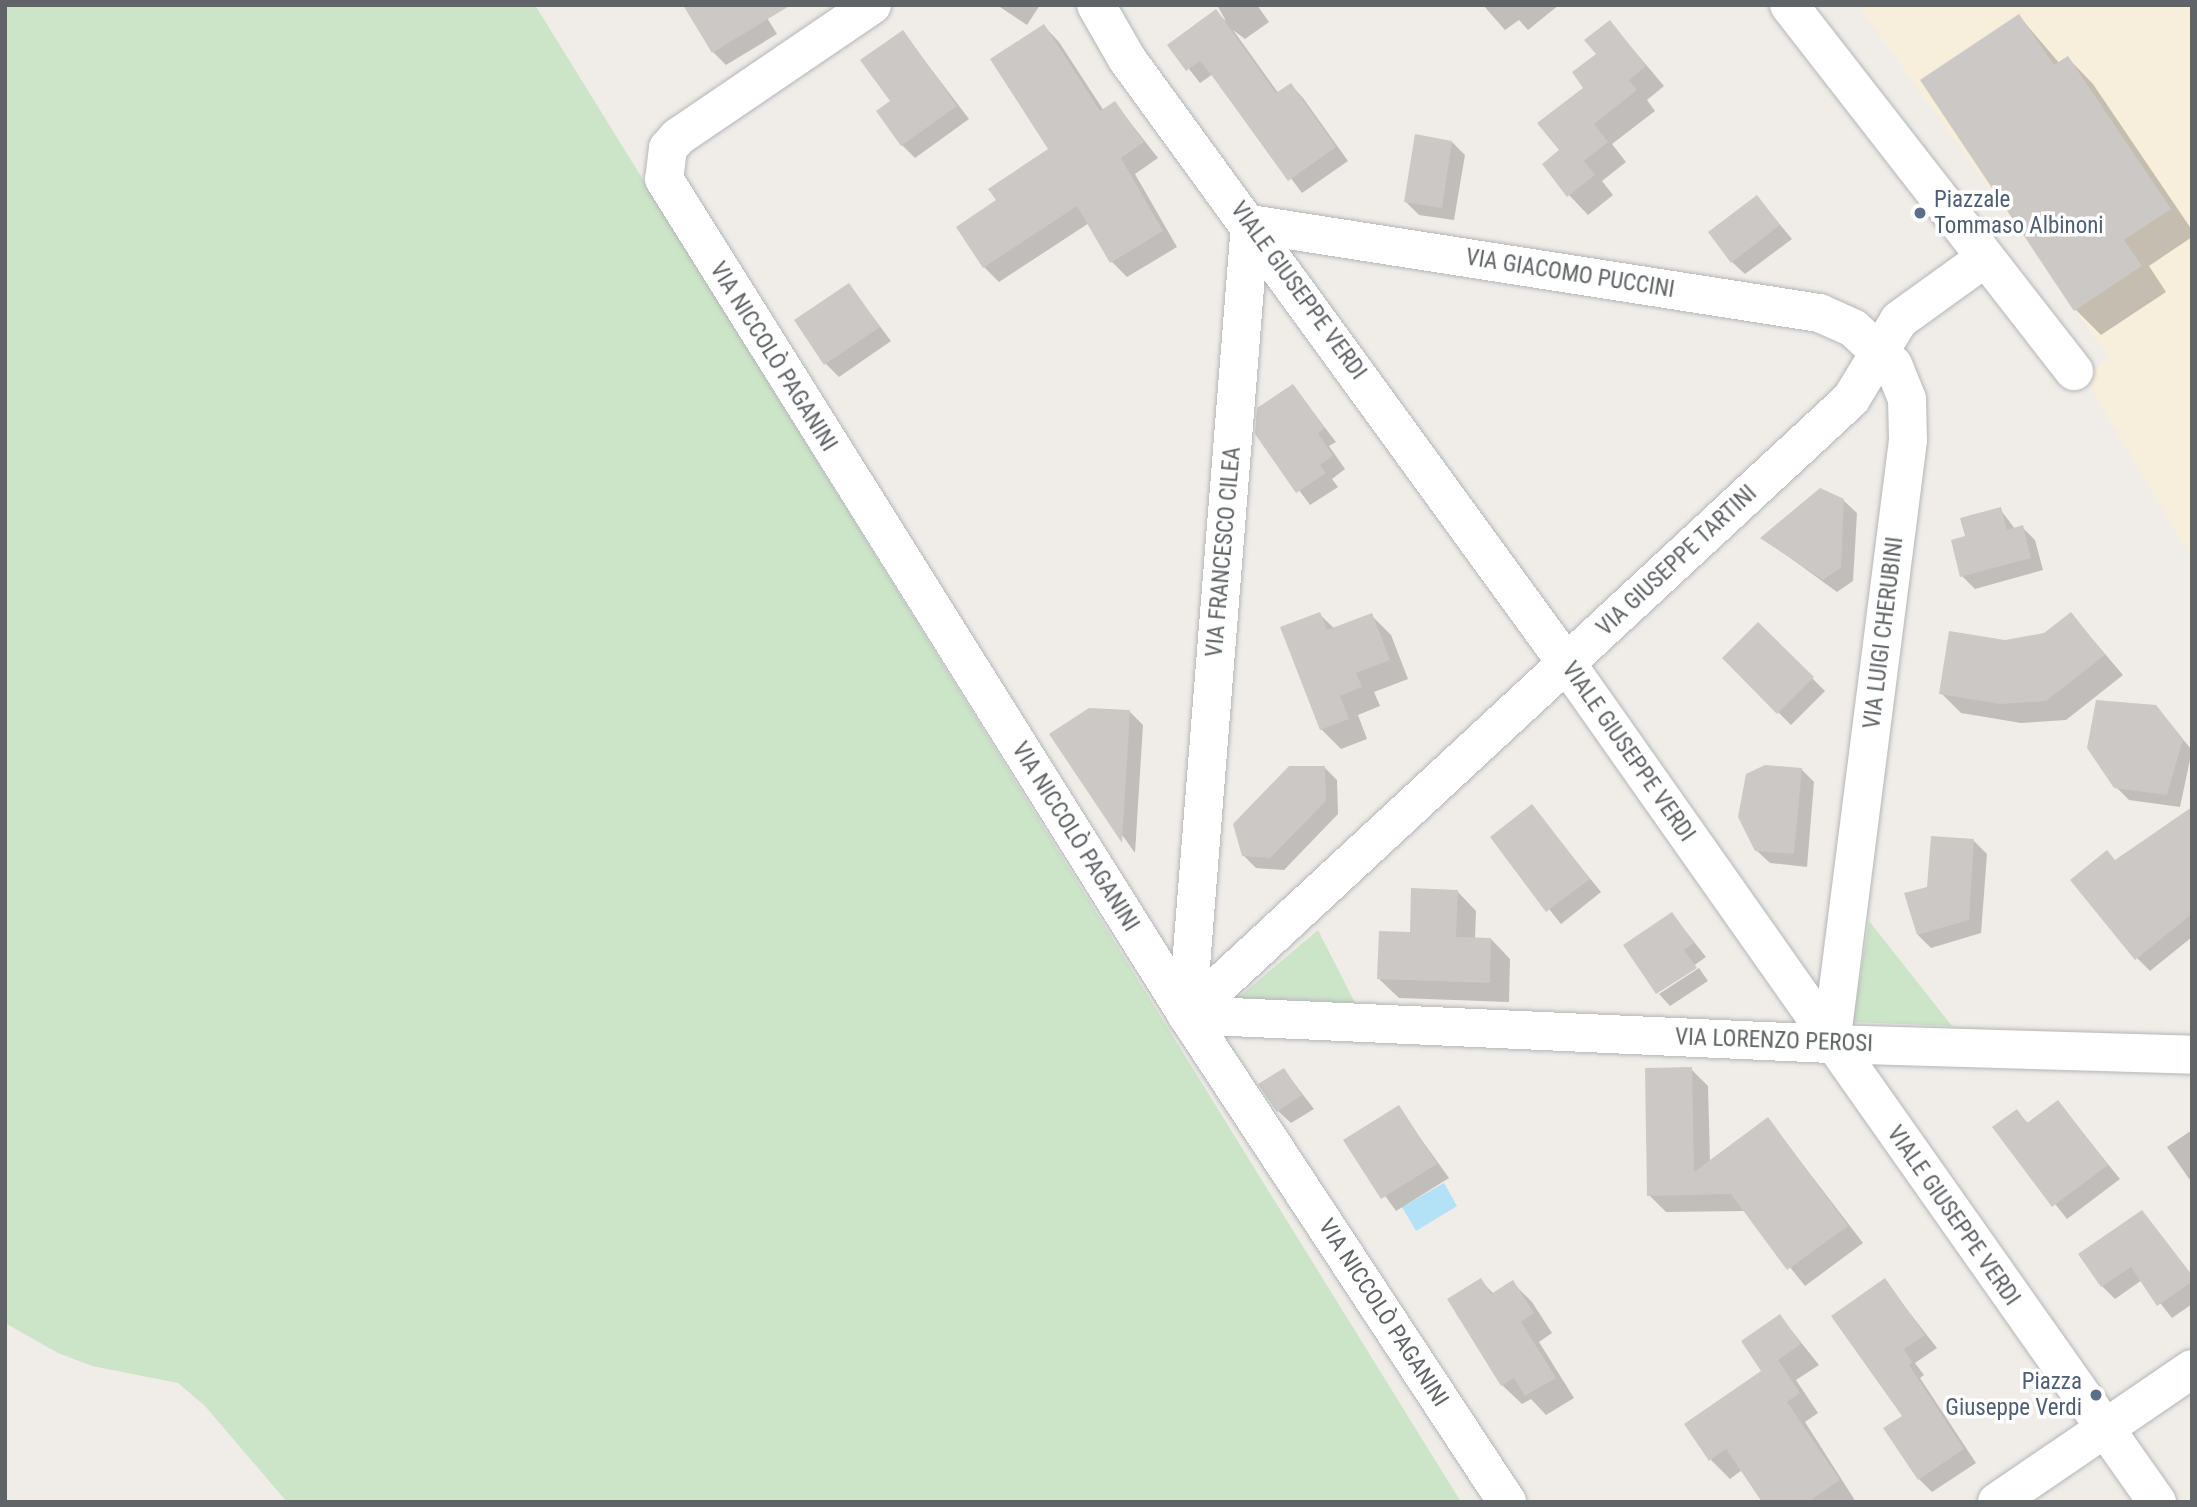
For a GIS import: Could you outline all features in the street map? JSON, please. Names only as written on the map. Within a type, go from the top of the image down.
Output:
[{"type":"street","name":"VIA NICCOLÒ PAGANINI","points":[[872,5],[678,137],[663,161],[671,196],[1187,1015],[1507,1502]]},
{"type":"street","name":"VIALE GIUSEPPE VERDI","points":[[1096,5],[1127,59],[1250,224],[1567,664],[2157,1502]]},
{"type":"street","points":[[1789,5],[2074,371]]},
{"type":"street","name":"VIA GIACOMO PUCCINI","points":[[1250,224],[1819,313],[1853,328],[1880,351]]},
{"type":"street","name":"VIA FRANCESCO CILEA","points":[[1187,1015],[1250,224]]},
{"type":"street","points":[[1880,351],[1899,320],[1985,258]]},
{"type":"street","name":"VIA GIUSEPPE TARTINI","points":[[1187,1015],[1851,399],[1880,351]]},
{"type":"street","name":"VIA LUIGI CHERUBINI","points":[[1832,1044],[1910,422],[1903,383],[1880,351]]},
{"type":"street","name":"VIA LORENZO PEROSI","points":[[1187,1015],[1832,1044],[2192,1055]]},
{"type":"street","points":[[1997,1502],[2192,1369]]},
{"type":"green space","points":[[5,5],[535,5],[1461,1502],[287,1502],[205,1406],[178,1383],[92,1366],[58,1353],[5,1323]]},
{"type":"green space","points":[[1869,921],[1952,1026],[1853,1022]]},
{"type":"green space","points":[[1318,930],[1355,1003],[1238,998]]},
{"type":"sand","points":[[1858,5],[2192,5],[2192,558],[2084,377],[2110,358]]},
{"type":"water","points":[[1444,1183],[1457,1206],[1416,1231],[1402,1207]]},
{"type":"building","points":[[683,5],[791,5],[712,53]]},
{"type":"building","points":[[1216,9],[1276,93],[1291,83],[1336,147],[1288,181],[1200,61],[1186,71],[1167,45]]},
{"type":"building","points":[[2019,14],[2054,65],[2068,56],[2171,209],[2124,240],[2142,266],[2074,311],[1920,80]]},
{"type":"building","points":[[1610,20],[1646,66],[1629,80],[1637,90],[1594,124],[1608,142],[1584,161],[1595,175],[1567,197],[1542,164],[1559,150],[1537,123],[1583,88],[1572,72],[1596,54],[1584,40]]},
{"type":"building","points":[[1044,24],[1100,111],[1115,101],[1144,142],[1121,158],[1163,231],[1110,263],[1077,206],[983,268],[956,227],[996,200],[988,189],[1048,149],[990,59]]},
{"type":"building","points":[[903,30],[957,106],[901,146],[876,111],[890,101],[860,60]]},
{"type":"building","points":[[1415,134],[1452,141],[1442,208],[1404,202]]},
{"type":"building","points":[[1757,195],[1780,225],[1731,263],[1708,232]]},
{"type":"building","points":[[849,283],[880,327],[824,365],[794,320]]},
{"type":"building","points":[[1293,384],[1325,428],[1318,433],[1333,456],[1320,465],[1326,473],[1296,493],[1255,434],[1257,408]]},
{"type":"building","points":[[1820,488],[1844,499],[1841,568],[1823,580],[1760,538]]},
{"type":"building","points":[[2001,507],[2007,530],[2023,525],[2031,558],[1960,577],[1951,540],[1965,536],[1960,518]]},
{"type":"building","points":[[1320,612],[1327,630],[1372,613],[1390,660],[1356,673],[1362,687],[1340,696],[1349,719],[1320,730],[1280,627]]},
{"type":"building","points":[[2071,612],[2105,655],[2046,701],[2000,704],[1939,694],[1949,631],[2005,640],[2044,633]]},
{"type":"building","points":[[1758,622],[1814,677],[1777,714],[1722,658]]},
{"type":"building","points":[[2096,700],[2156,705],[2183,739],[2167,795],[2114,788],[2087,748]]},
{"type":"building","points":[[1089,708],[1130,710],[1122,843],[1049,734]]},
{"type":"building","points":[[1765,765],[1802,768],[1794,854],[1755,851],[1738,817],[1746,774]]},
{"type":"building","points":[[1289,766],[1325,766],[1326,801],[1270,858],[1242,856],[1233,824]]},
{"type":"building","points":[[1532,804],[1590,879],[1546,912],[1490,837]]},
{"type":"building","points":[[2192,807],[2192,914],[2135,960],[2070,880],[2107,850],[2115,860]]},
{"type":"building","points":[[1931,836],[1974,839],[1969,920],[1917,935],[1904,893],[1927,887]]},
{"type":"building","points":[[1411,888],[1458,890],[1456,937],[1491,938],[1490,983],[1377,979],[1379,931],[1410,932]]},
{"type":"building","points":[[1672,912],[1694,943],[1684,950],[1697,968],[1656,994],[1623,945]]},
{"type":"building","points":[[1692,1067],[1694,1172],[1768,1117],[1848,1226],[1787,1270],[1731,1194],[1647,1196],[1645,1068]]},
{"type":"building","points":[[1284,1068],[1302,1095],[1277,1112],[1258,1084]]},
{"type":"building","points":[[2058,1100],[2108,1165],[2052,1207],[1992,1127],[2017,1109],[2027,1123]]},
{"type":"building","points":[[1399,1105],[1437,1164],[1381,1199],[1343,1140]]},
{"type":"building","points":[[2142,1210],[2192,1275],[2192,1282],[2157,1306],[2131,1267],[2101,1287],[2078,1254]]},
{"type":"building","points":[[1481,1278],[1491,1294],[1513,1280],[1534,1313],[1521,1322],[1556,1378],[1525,1396],[1514,1378],[1501,1386],[1447,1299]]},
{"type":"building","points":[[1885,1278],[1925,1335],[1904,1349],[1912,1362],[1909,1365],[1964,1449],[1918,1480],[1883,1428],[1902,1416],[1831,1316]]},
{"type":"building","points":[[1780,1314],[1801,1344],[1778,1360],[1800,1393],[1787,1402],[1840,1480],[1808,1502],[1762,1502],[1726,1449],[1709,1461],[1684,1424],[1761,1371],[1741,1341]]},
{"type":"place","name":"Piazzale Tommaso Albinoni","points":[[1920,213]]},
{"type":"place","name":"Piazza Giuseppe Verdi","points":[[2096,1395]]}]
